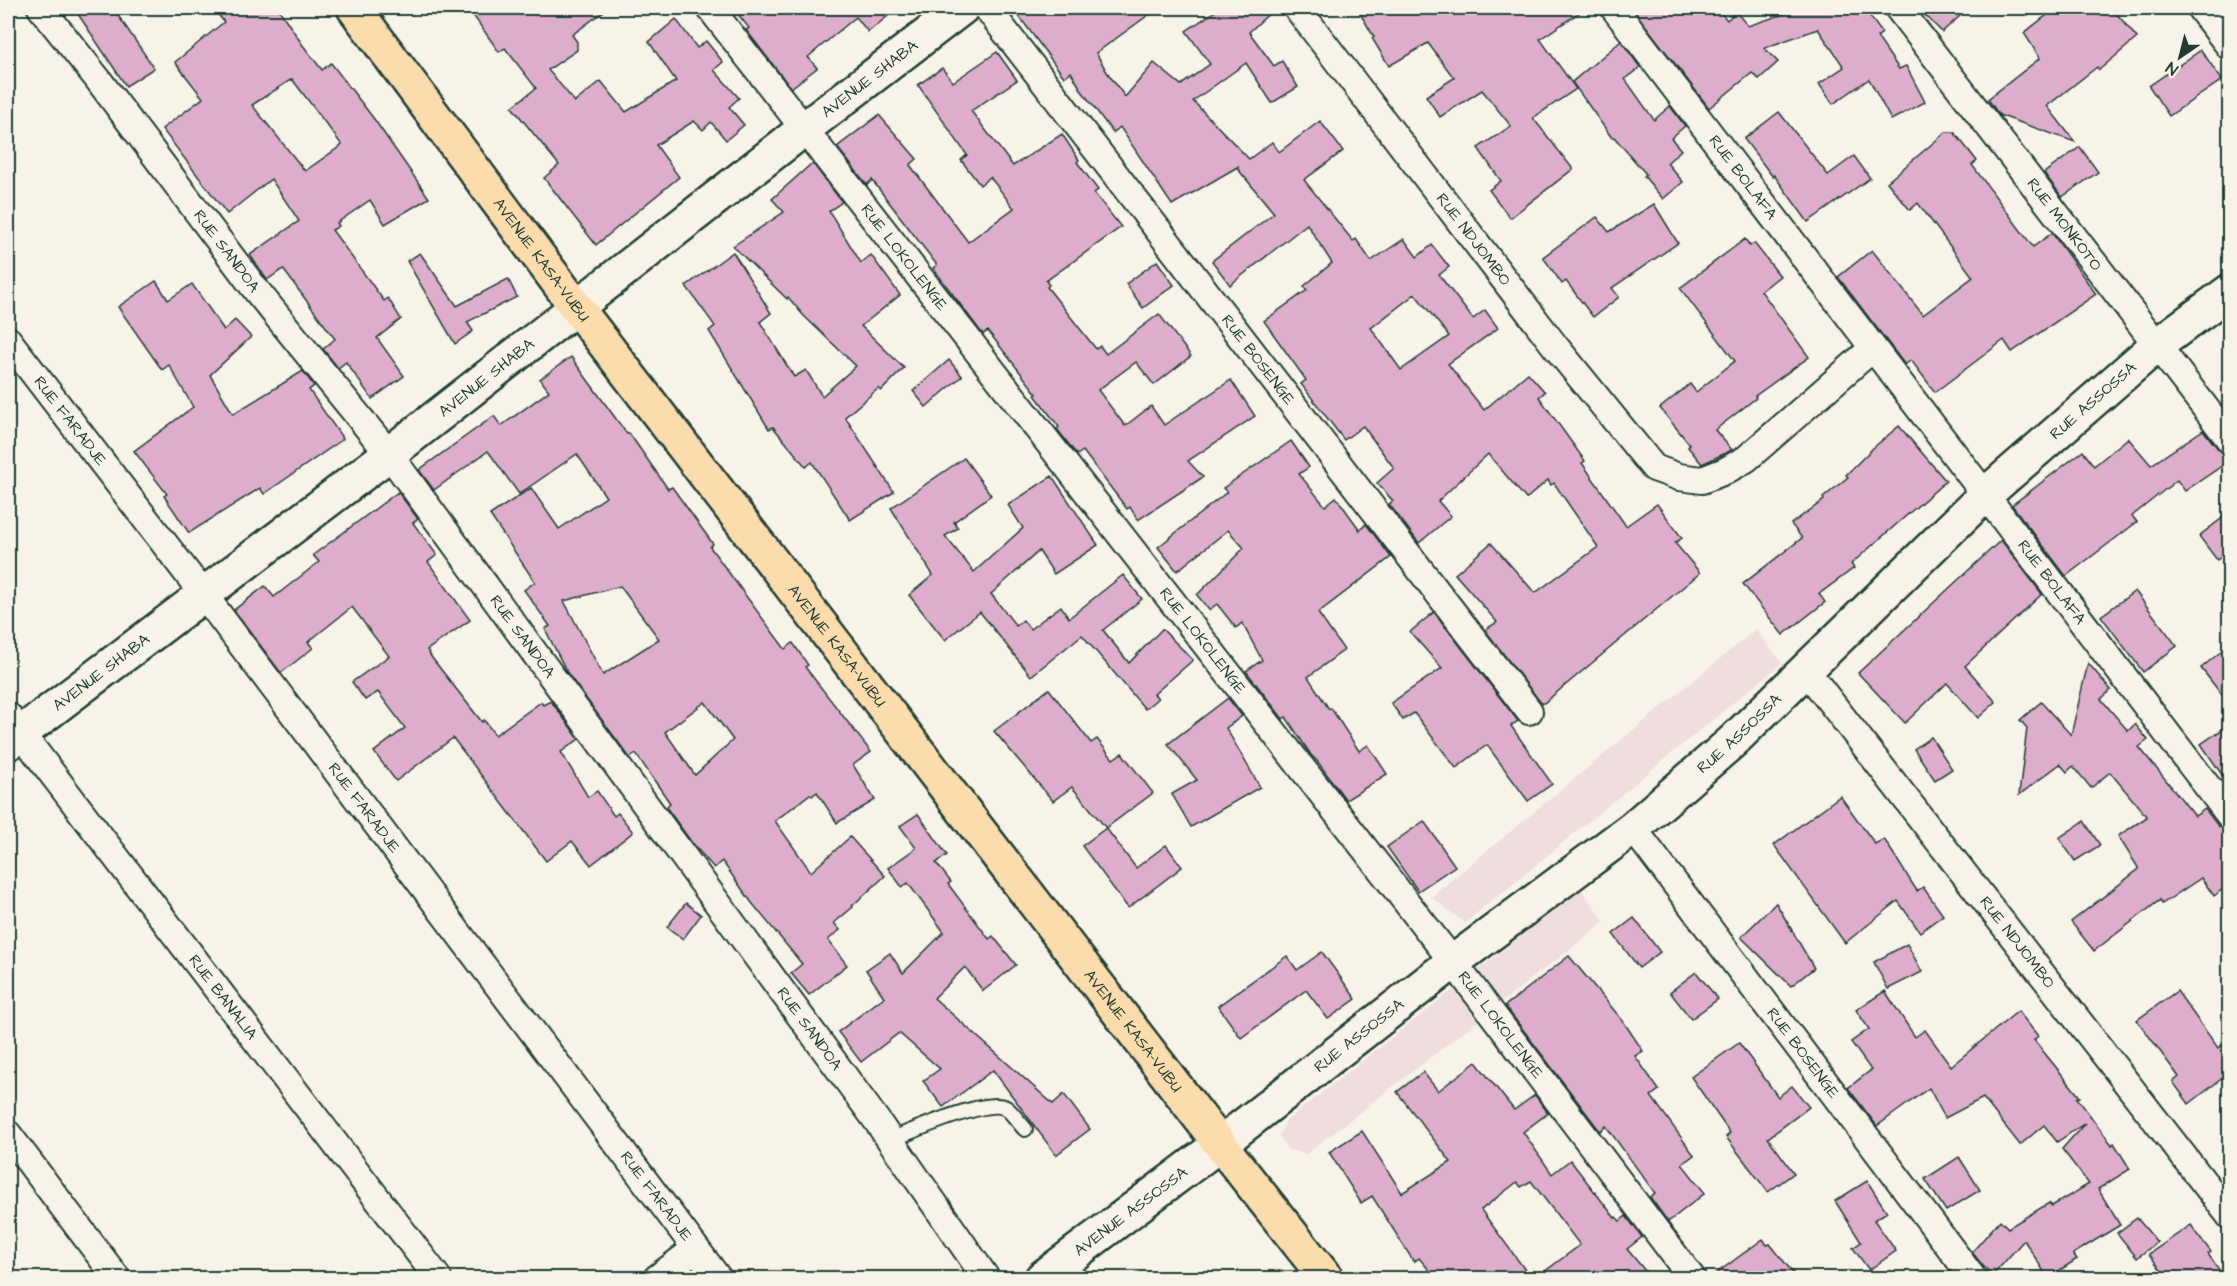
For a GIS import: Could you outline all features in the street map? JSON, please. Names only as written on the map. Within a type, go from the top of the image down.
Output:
[{"type":"main road","name":"AVENUE KASA-VUBU","points":[[354,8],[577,308],[1220,1144],[1326,1278]]},
{"type":"street","name":"RUE SANDOA","points":[[41,8],[97,78],[256,290],[389,454],[890,1140],[986,1278]]},
{"type":"street","name":"RUE LOKOLENGE","points":[[711,8],[1453,962],[1692,1278]]},
{"type":"street","name":"AVENUE SHABA","points":[[12,731],[204,595],[962,8]]},
{"type":"street","name":"RUE BOSENGE","points":[[987,8],[1529,711]]},
{"type":"street","name":"RUE NDJOMBO","points":[[1297,8],[1555,346],[1654,468],[1679,477],[1702,480],[1725,471],[1746,459],[1874,348]]},
{"type":"street","name":"RUE BOLAFA","points":[[1614,8],[2229,816]]},
{"type":"street","name":"RUE MONKOTO","points":[[1898,8],[2229,440]]},
{"type":"street","points":[[2200,8],[2229,47]]},
{"type":"street","name":"RUE ASSOSSA","points":[[1220,1144],[1453,962],[1633,828],[1733,741],[1985,495],[2157,345],[2229,291]]},
{"type":"street","name":"RUE FARADJE","points":[[8,340],[204,595],[718,1278]]},
{"type":"street","name":"RUE NDJOMBO","points":[[1805,669],[2229,1216]]},
{"type":"street","name":"RUE BANALIA","points":[[12,731],[438,1278]]},
{"type":"street","name":"RUE BOSENGE","points":[[1633,828],[1973,1278]]},
{"type":"street","points":[[8,1134],[117,1278]]},
{"type":"street","name":"AVENUE ASSOSSA","points":[[1042,1278],[1220,1144]]},
{"type":"street","points":[[657,1278],[695,1249]]},
{"type":"lane","points":[[890,1140],[969,1110],[992,1104],[1005,1107],[1024,1129]]},
{"type":"shaded area","points":[[1756,629],[1782,663],[1465,923],[1431,897]]},
{"type":"shaded area","points":[[1581,889],[1605,922],[1306,1154],[1288,1150],[1279,1136],[1286,1121]]},
{"type":"building","points":[[74,8],[113,8],[154,68],[126,86]]},
{"type":"building","points":[[213,8],[278,8],[322,70],[331,63],[374,119],[429,198],[385,224],[370,200],[337,223],[339,226],[332,230],[384,301],[388,298],[401,319],[377,338],[404,376],[372,399],[346,362],[338,368],[323,349],[335,339],[283,269],[267,280],[250,255],[299,221],[271,179],[227,214],[162,129],[203,98],[175,62],[224,22]],"holes":[[[292,79],[342,145],[305,171],[252,105]]]},
{"type":"building","points":[[468,8],[608,8],[572,35],[577,42],[577,50],[548,70],[575,102],[601,81],[626,112],[676,81],[649,42],[676,19],[697,48],[706,41],[723,62],[714,70],[739,98],[729,107],[744,125],[726,140],[711,122],[703,130],[694,121],[656,145],[679,177],[596,245],[544,178],[559,165],[512,107],[536,88],[505,48],[499,52]]},
{"type":"building","points":[[733,8],[898,8],[868,32],[856,17],[808,57],[817,68],[791,88],[746,30],[749,28]]},
{"type":"building","points":[[1013,8],[1158,8],[1096,53],[1125,97],[1154,63],[1181,85],[1210,64],[1186,31],[1220,8],[1275,8],[1249,32],[1274,66],[1282,61],[1298,87],[1272,103],[1246,63],[1193,101],[1249,159],[1272,142],[1279,152],[1320,121],[1343,151],[1304,180],[1353,241],[1356,239],[1371,261],[1404,239],[1417,257],[1432,245],[1449,267],[1439,275],[1473,319],[1485,310],[1498,328],[1448,364],[1484,410],[1528,373],[1545,392],[1539,397],[1585,461],[1582,463],[1626,526],[1657,504],[1682,538],[1675,543],[1700,573],[1544,703],[1541,703],[1485,630],[1497,622],[1455,574],[1491,543],[1535,593],[1598,547],[1554,483],[1551,485],[1548,480],[1526,499],[1488,454],[1438,501],[1451,516],[1419,543],[1389,504],[1393,501],[1377,483],[1394,468],[1363,426],[1344,440],[1301,384],[1306,380],[1264,321],[1307,290],[1304,286],[1332,263],[1307,224],[1230,285],[1212,261],[1274,213],[1237,168],[1239,166],[1172,205],[1120,127],[1113,133],[1071,72],[1064,77]],"holes":[[[1415,294],[1449,336],[1401,370],[1371,328]]]},
{"type":"building","points":[[1357,8],[1586,8],[1540,39],[1576,89],[1533,118],[1573,169],[1510,218],[1489,190],[1501,181],[1478,148],[1511,126],[1482,90],[1440,117],[1426,96],[1454,78],[1428,43],[1389,66]]},
{"type":"building","points":[[1632,8],[1717,8],[1727,20],[1736,12],[1748,26],[1802,8],[1864,8],[1882,33],[1877,37],[1899,69],[1906,66],[1925,102],[1891,120],[1869,79],[1833,104],[1819,84],[1844,67],[1818,29],[1764,48],[1778,62],[1759,79],[1752,73],[1709,108]]},
{"type":"building","points":[[1918,8],[1969,8],[1942,32]]},
{"type":"building","points":[[2056,8],[2112,8],[2137,38],[2099,70],[2097,67],[2047,106],[2075,142],[1999,115],[1988,99],[2040,58],[2024,33]]},
{"type":"building","points":[[1621,41],[1640,67],[1625,79],[1654,120],[1670,106],[1685,126],[1671,138],[1681,150],[1667,163],[1683,182],[1663,199],[1644,176],[1646,174],[1614,137],[1612,138],[1572,82]]},
{"type":"building","points":[[2201,50],[2222,80],[2169,116],[2149,86]]},
{"type":"building","points":[[997,52],[1017,80],[971,111],[1013,166],[1062,134],[1079,160],[1077,162],[1098,190],[1094,193],[1121,227],[1046,281],[1049,285],[1047,287],[1096,349],[1100,346],[1106,354],[1159,314],[1191,356],[1154,385],[1136,362],[1098,390],[1125,426],[1151,406],[1164,425],[1231,380],[1255,416],[1188,461],[1203,477],[1138,520],[1130,507],[1127,509],[1083,451],[1077,455],[1057,429],[1059,427],[1035,395],[1037,394],[988,331],[983,334],[981,332],[933,268],[937,265],[872,180],[867,185],[837,147],[879,115],[917,159],[910,165],[968,242],[1014,208],[990,177],[980,185],[961,160],[967,155],[918,85],[942,68],[953,82]]},
{"type":"building","points":[[1779,112],[1828,175],[1854,156],[1870,178],[1808,222],[1744,139]]},
{"type":"building","points":[[1946,132],[1954,132],[1977,161],[1972,165],[2033,247],[2052,233],[2096,294],[2012,352],[2004,340],[1935,392],[1911,360],[1905,365],[1838,277],[1872,250],[1923,315],[1973,277],[1918,203],[1910,210],[1887,182]]},
{"type":"building","points":[[2080,147],[2098,172],[2062,197],[2044,173]]},
{"type":"building","points":[[810,165],[814,165],[842,202],[829,211],[861,263],[871,255],[900,295],[861,326],[904,368],[881,391],[879,388],[845,417],[894,492],[850,520],[812,462],[806,467],[773,427],[769,429],[709,331],[715,326],[686,286],[733,252],[771,313],[760,322],[794,377],[806,370],[822,396],[856,366],[803,315],[788,297],[787,299],[733,246],[784,212],[772,199]]},
{"type":"building","points":[[1654,204],[1678,243],[1612,288],[1619,297],[1593,317],[1566,281],[1562,284],[1543,257],[1597,217],[1609,232]]},
{"type":"building","points":[[1745,239],[1750,246],[1754,243],[1780,276],[1761,291],[1809,357],[1755,396],[1756,398],[1715,430],[1732,450],[1702,464],[1688,447],[1690,445],[1660,408],[1690,384],[1696,392],[1735,361],[1680,288]]},
{"type":"building","points":[[420,253],[457,306],[508,279],[517,297],[467,322],[473,331],[455,344],[407,261]]},
{"type":"building","points":[[1157,261],[1174,285],[1143,308],[1126,284]]},
{"type":"building","points":[[156,281],[168,300],[192,284],[224,330],[235,320],[251,337],[210,375],[233,414],[303,371],[314,386],[309,390],[343,439],[264,494],[260,488],[189,533],[164,496],[167,494],[134,451],[193,407],[169,365],[162,370],[118,307]]},
{"type":"building","points":[[571,357],[668,489],[672,487],[713,544],[710,547],[785,649],[793,643],[808,665],[805,667],[871,752],[853,765],[875,800],[837,823],[817,792],[812,796],[810,794],[775,821],[811,872],[850,837],[885,876],[834,923],[840,930],[828,940],[847,965],[809,995],[791,973],[802,964],[752,903],[722,861],[714,868],[692,843],[666,807],[670,803],[636,754],[630,758],[568,674],[545,629],[550,626],[524,590],[535,582],[490,515],[531,488],[559,529],[606,497],[577,454],[519,494],[488,451],[434,490],[419,470],[494,416],[501,426],[549,391],[540,379]],"holes":[[[620,586],[659,639],[603,675],[564,601]],[[705,702],[733,740],[695,775],[665,732]]]},
{"type":"building","points":[[949,360],[962,376],[926,407],[913,391]]},
{"type":"building","points":[[1899,426],[1946,481],[1851,564],[1854,568],[1819,594],[1825,602],[1783,635],[1743,584],[1802,538],[1791,524],[1824,500],[1823,498],[1848,477],[1846,475],[1873,448]]},
{"type":"building","points":[[2203,430],[2219,450],[2229,455],[2229,461],[2185,491],[2177,480],[2132,516],[2137,522],[2066,576],[2012,505],[2083,451],[2094,466],[2128,438],[2151,465]]},
{"type":"building","points":[[1291,441],[1309,467],[1299,474],[1325,506],[1336,497],[1360,530],[1366,524],[1391,557],[1318,613],[1344,650],[1308,677],[1359,751],[1368,745],[1387,774],[1346,800],[1311,755],[1286,717],[1283,719],[1246,671],[1262,660],[1242,623],[1236,628],[1217,604],[1209,610],[1197,595],[1244,548],[1228,530],[1177,571],[1158,547],[1227,492],[1223,488]]},
{"type":"building","points":[[964,458],[991,495],[954,522],[958,528],[945,536],[974,572],[1023,528],[1008,505],[1052,476],[1098,545],[1054,574],[1039,551],[991,594],[1016,626],[1023,620],[1030,629],[1061,606],[1069,618],[1123,575],[1142,599],[1103,630],[1129,663],[1162,629],[1193,660],[1154,694],[1158,698],[1145,709],[1082,635],[1031,676],[980,612],[945,640],[909,595],[933,575],[891,508]]},
{"type":"building","points":[[398,492],[418,519],[413,523],[437,555],[428,562],[470,620],[427,650],[432,658],[482,722],[484,720],[495,735],[541,702],[543,705],[551,701],[579,739],[561,752],[588,797],[597,791],[614,816],[618,813],[633,832],[591,865],[572,841],[546,861],[453,738],[396,781],[374,752],[405,728],[378,692],[365,700],[352,682],[389,656],[352,607],[308,642],[313,648],[281,673],[234,610],[265,586],[274,597],[319,562],[313,555]]},
{"type":"building","points":[[2229,513],[2229,551],[2217,560],[2199,536]]},
{"type":"building","points":[[2001,540],[2042,594],[1965,666],[1996,702],[1978,718],[1947,683],[1905,723],[1858,673]]},
{"type":"building","points":[[2135,591],[2177,646],[2143,672],[2101,616]]},
{"type":"building","points":[[1434,612],[1518,721],[1511,726],[1552,784],[1528,801],[1487,745],[1456,768],[1414,713],[1403,720],[1391,703],[1442,668],[1410,632]]},
{"type":"building","points":[[2229,645],[2229,704],[2201,668]]},
{"type":"building","points":[[2088,663],[2111,690],[2101,699],[2128,731],[2135,724],[2148,740],[2139,747],[2195,816],[2205,809],[2218,826],[2229,831],[2229,884],[2214,896],[2201,878],[2162,904],[2160,900],[2094,951],[2071,922],[2139,869],[2118,836],[2147,817],[2110,772],[2091,788],[2073,766],[2067,772],[2060,764],[2019,795],[2027,728],[2020,720],[2041,702],[2071,735]]},
{"type":"building","points":[[1049,689],[1091,743],[1097,739],[1113,759],[1122,753],[1153,793],[1106,828],[1072,787],[1053,801],[994,731]]},
{"type":"building","points":[[1228,698],[1242,716],[1226,728],[1260,787],[1191,827],[1172,794],[1197,780],[1168,744]]},
{"type":"building","points":[[2229,725],[2229,785],[2201,744]]},
{"type":"building","points":[[1931,737],[1952,769],[1935,780],[1914,749]]},
{"type":"building","points":[[1840,796],[1875,844],[1884,839],[1917,891],[1923,887],[1943,915],[1920,932],[1898,901],[1845,943],[1774,845]]},
{"type":"building","points":[[918,814],[947,855],[936,863],[951,882],[948,884],[989,939],[993,936],[1016,965],[983,991],[965,967],[934,998],[1053,1104],[1064,1094],[1090,1129],[1056,1155],[993,1070],[943,1107],[923,1081],[940,1069],[899,1033],[861,1062],[838,1032],[884,997],[866,970],[890,953],[903,973],[944,932],[908,883],[902,887],[888,868],[916,848],[900,826]]},
{"type":"building","points":[[1424,821],[1455,866],[1418,891],[1387,847]]},
{"type":"building","points":[[2084,821],[2100,845],[2075,861],[2059,838]]},
{"type":"building","points":[[1106,828],[1136,868],[1166,845],[1182,867],[1128,908],[1082,846]]},
{"type":"building","points":[[686,903],[701,915],[683,939],[667,927]]},
{"type":"building","points":[[1776,903],[1814,968],[1791,986],[1741,937]]},
{"type":"building","points":[[1634,918],[1660,952],[1639,968],[1613,934]]},
{"type":"building","points":[[1907,944],[1922,972],[1888,989],[1874,962]]},
{"type":"building","points":[[1322,952],[1356,999],[1328,1019],[1306,990],[1241,1038],[1218,1006],[1287,956],[1297,970]]},
{"type":"building","points":[[1569,956],[1623,1021],[1643,1051],[1635,1056],[1659,1090],[1651,1096],[1694,1155],[1682,1164],[1705,1193],[1668,1222],[1650,1197],[1655,1193],[1606,1126],[1600,1131],[1505,1006]]},
{"type":"building","points":[[1696,972],[1718,999],[1691,1019],[1670,992]]},
{"type":"building","points":[[1885,991],[1915,1037],[1925,1030],[1951,1066],[2018,1011],[2038,1036],[2034,1040],[2080,1097],[2077,1098],[2112,1145],[2114,1143],[2130,1169],[2098,1189],[2120,1225],[2073,1254],[2077,1259],[2048,1278],[2024,1240],[1993,1275],[1983,1266],[1972,1252],[2000,1220],[2008,1228],[2049,1203],[2052,1206],[2089,1184],[2062,1149],[2085,1123],[2057,1142],[2044,1125],[2020,1145],[1983,1098],[1945,1118],[1929,1088],[1877,1126],[1848,1088],[1871,1070],[1851,1042],[1869,1029],[1856,1010]]},
{"type":"building","points":[[2177,991],[2218,1048],[2229,1039],[2229,1073],[2189,1104],[2173,1082],[2179,1077],[2137,1020]]},
{"type":"building","points":[[1739,1043],[1778,1097],[1792,1086],[1809,1107],[1768,1138],[1794,1173],[1768,1192],[1726,1137],[1730,1133],[1691,1077]]},
{"type":"building","points":[[1476,1062],[1514,1110],[1535,1095],[1548,1113],[1523,1132],[1552,1174],[1570,1160],[1615,1218],[1620,1221],[1626,1216],[1642,1237],[1627,1249],[1651,1278],[1536,1278],[1580,1245],[1531,1181],[1521,1187],[1517,1182],[1481,1210],[1531,1278],[1436,1278],[1419,1258],[1414,1262],[1372,1196],[1361,1203],[1329,1152],[1362,1131],[1402,1193],[1451,1162],[1397,1092],[1423,1072],[1438,1091]]},
{"type":"building","points":[[1959,1157],[1980,1190],[1946,1211],[1925,1179]]},
{"type":"building","points":[[1867,1181],[1887,1212],[1874,1220],[1896,1251],[1869,1270],[1853,1248],[1861,1242],[1835,1201]]},
{"type":"building","points":[[2137,1218],[2157,1242],[2137,1258],[2117,1233]]},
{"type":"building","points":[[2191,1225],[2211,1252],[2208,1254],[2225,1278],[2167,1278],[2149,1254]]},
{"type":"building","points":[[1763,1239],[1767,1245],[1770,1244],[1797,1278],[1710,1278]]}]
